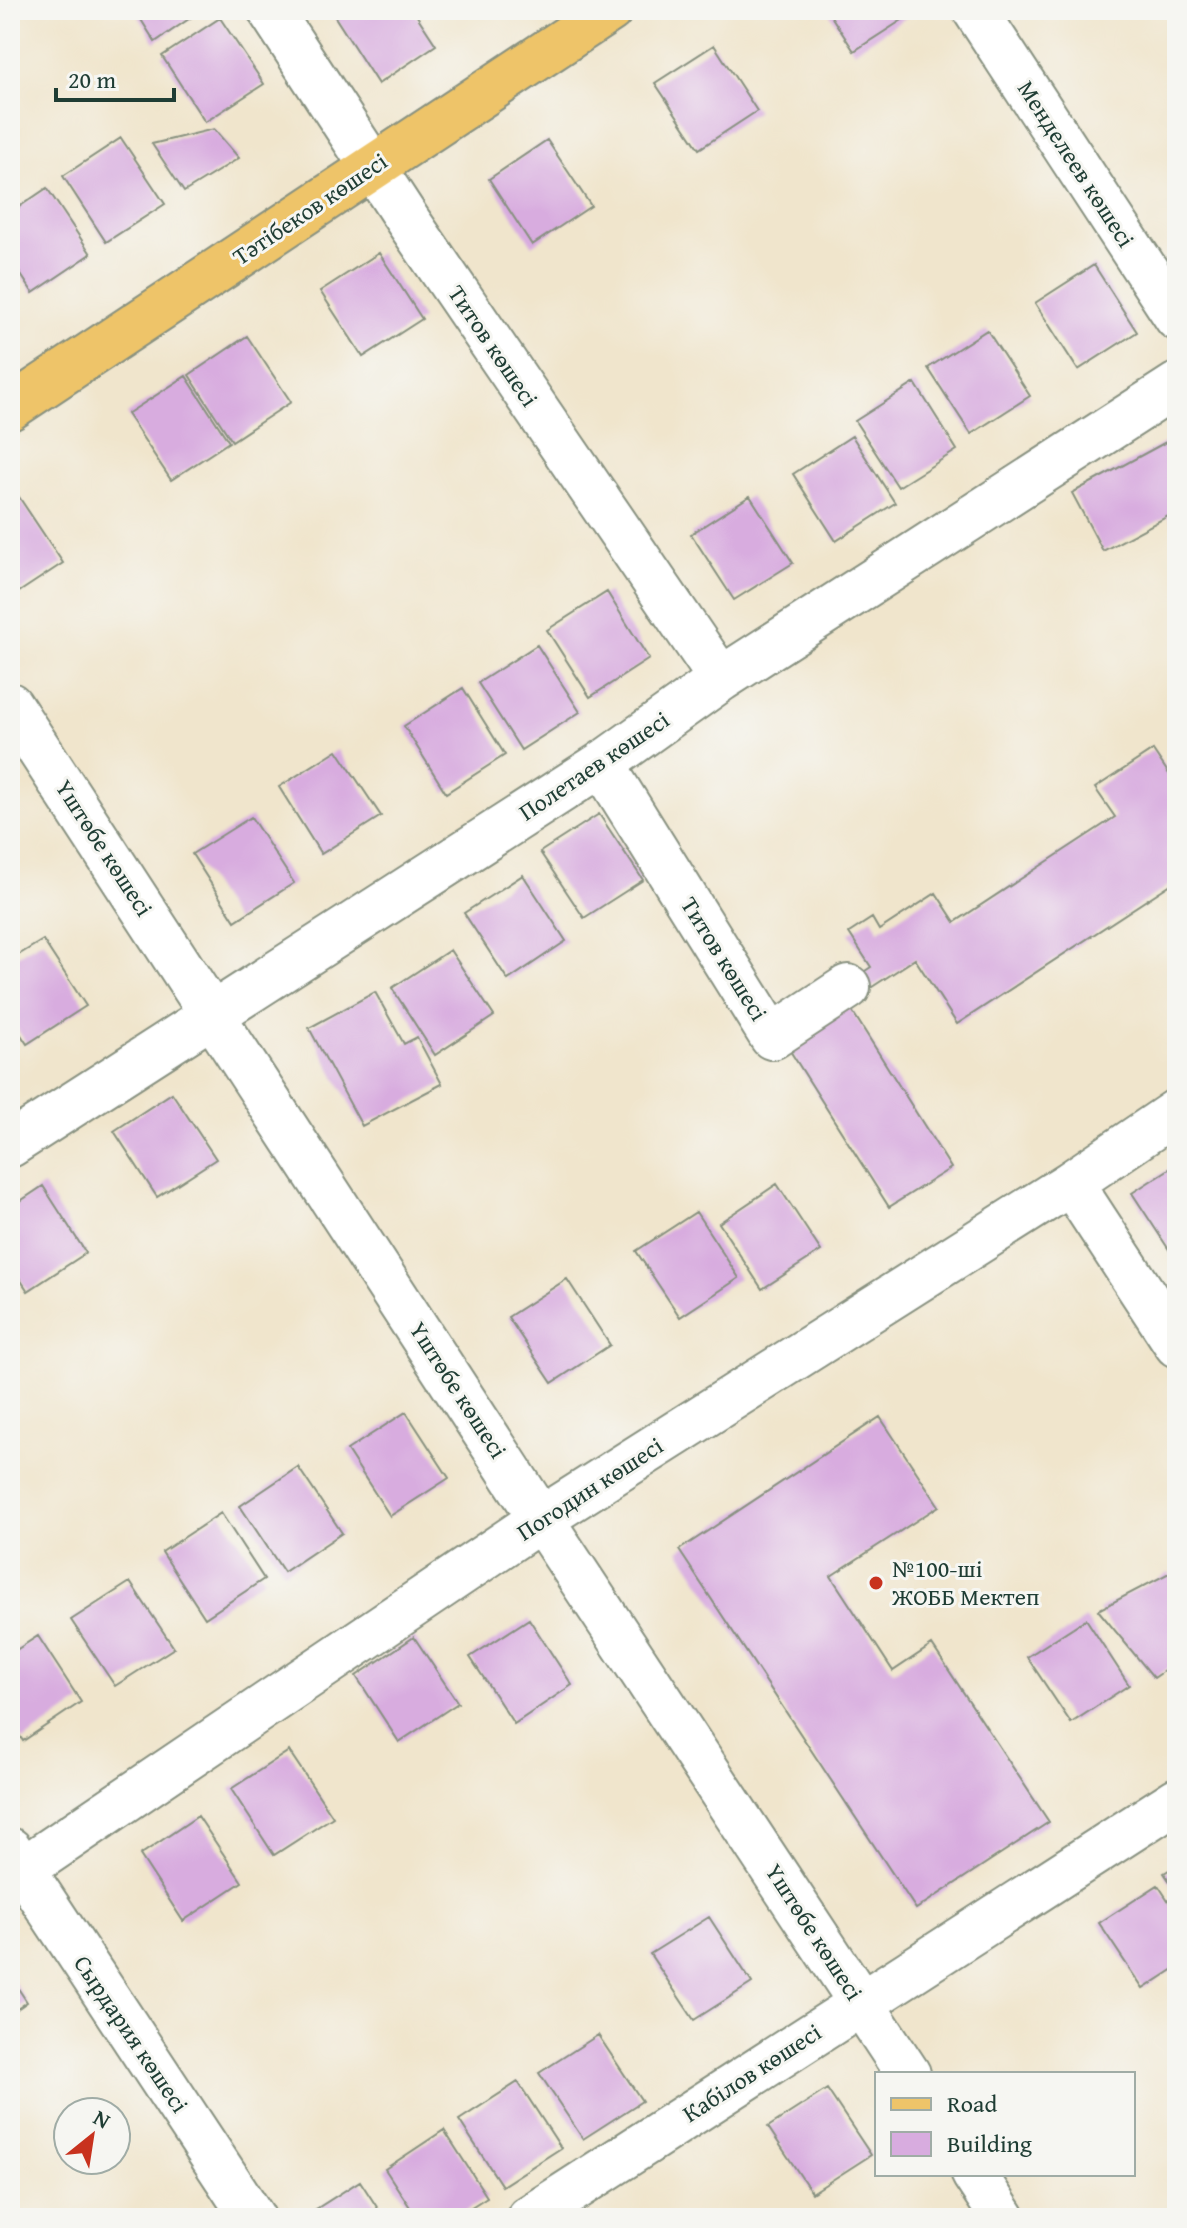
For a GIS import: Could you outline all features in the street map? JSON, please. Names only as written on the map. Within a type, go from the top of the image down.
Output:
[{"type":"main road","name":"Тәтібеков көшесі","points":[[10,408],[610,10]]},
{"type":"street","name":"Титов көшесі","points":[[270,10],[721,679]]},
{"type":"street","name":"Менделеев көшесі","points":[[975,10],[1177,318]]},
{"type":"street","name":"Полетаев көшесі","points":[[10,1145],[602,764],[721,679],[1177,385]]},
{"type":"street","name":"Үштөбе көшесі","points":[[10,705],[541,1519],[907,2072]]},
{"type":"street","name":"Титов көшесі","points":[[602,764],[772,1037],[848,987]]},
{"type":"street","name":"Погодин көшесі","points":[[14,1866],[541,1519],[1071,1183],[1177,1111]]},
{"type":"street","points":[[1071,1183],[1177,1345]]},
{"type":"street","name":"Кабілов көшесі","points":[[529,2218],[1177,1800]]},
{"type":"street","name":"Сырдария көшесі","points":[[14,1866],[253,2218]]},
{"type":"street","points":[[975,2176],[1003,2218]]},
{"type":"building","points":[[135,10],[202,10],[155,42]]},
{"type":"building","points":[[346,10],[413,10],[436,45],[378,84],[335,17]]},
{"type":"building","points":[[827,10],[911,10],[913,13],[854,51]]},
{"type":"building","points":[[220,18],[264,84],[205,122],[162,56]]},
{"type":"building","points":[[714,45],[757,111],[699,149],[655,83]]},
{"type":"building","points":[[214,129],[239,158],[184,192],[152,144]]},
{"type":"building","points":[[121,138],[165,204],[106,242],[63,176]]},
{"type":"building","points":[[547,140],[591,206],[532,245],[489,179]]},
{"type":"building","points":[[47,188],[91,254],[33,293],[10,258],[10,213]]},
{"type":"building","points":[[379,253],[422,319],[363,357],[320,291]]},
{"type":"building","points":[[1094,265],[1137,332],[1078,370],[1035,303]]},
{"type":"building","points":[[987,330],[1030,396],[971,434],[928,368]]},
{"type":"building","points":[[247,336],[291,402],[232,441],[189,375]]},
{"type":"building","points":[[186,376],[229,442],[171,480],[127,414]]},
{"type":"building","points":[[915,383],[957,450],[898,487],[855,421]]},
{"type":"building","points":[[852,436],[895,503],[836,541],[793,474]]},
{"type":"building","points":[[1177,436],[1177,533],[1168,516],[1103,551],[1072,493]]},
{"type":"building","points":[[750,496],[793,563],[734,600],[691,534]]},
{"type":"building","points":[[19,497],[63,563],[10,598],[10,503]]},
{"type":"building","points":[[607,592],[649,659],[590,697],[547,630]]},
{"type":"building","points":[[537,645],[580,712],[521,750],[478,683]]},
{"type":"building","points":[[463,688],[505,755],[446,793],[404,726]]},
{"type":"building","points":[[337,750],[381,816],[321,854],[279,787]]},
{"type":"building","points":[[1153,750],[1177,786],[1177,880],[957,1024],[915,959],[863,993],[853,979],[871,967],[849,933],[872,918],[879,930],[936,893],[955,922],[1115,817],[1095,788]]},
{"type":"building","points":[[599,814],[643,880],[584,918],[540,852]]},
{"type":"building","points":[[251,817],[294,883],[235,921],[192,854]]},
{"type":"building","points":[[523,875],[566,941],[508,980],[464,913]]},
{"type":"building","points":[[43,940],[86,1006],[27,1044],[10,1018],[10,960]]},
{"type":"building","points":[[450,950],[494,1016],[435,1055],[392,988]]},
{"type":"building","points":[[375,992],[404,1044],[417,1037],[442,1084],[362,1126],[309,1028]]},
{"type":"building","points":[[849,1006],[951,1168],[889,1207],[787,1046]]},
{"type":"building","points":[[172,1093],[216,1159],[157,1197],[114,1131]]},
{"type":"building","points":[[1177,1164],[1177,1262],[1132,1193]]},
{"type":"building","points":[[777,1184],[821,1251],[762,1289],[719,1223]]},
{"type":"building","points":[[43,1186],[86,1253],[28,1291],[10,1264],[10,1208]]},
{"type":"building","points":[[696,1212],[739,1278],[680,1317],[636,1251]]},
{"type":"building","points":[[567,1279],[610,1345],[552,1383],[508,1317]]},
{"type":"building","points":[[406,1412],[449,1478],[390,1516],[347,1450]]},
{"type":"building","points":[[880,1417],[939,1506],[831,1576],[893,1671],[932,1645],[1049,1822],[916,1909],[679,1550]]},
{"type":"building","points":[[298,1467],[342,1533],[284,1572],[240,1506]]},
{"type":"building","points":[[221,1513],[264,1579],[205,1618],[162,1552]]},
{"type":"building","points":[[1169,1573],[1177,1585],[1177,1662],[1154,1678],[1098,1610]]},
{"type":"building","points":[[130,1582],[174,1648],[115,1686],[71,1620]]},
{"type":"building","points":[[529,1619],[572,1685],[514,1724],[470,1657]]},
{"type":"building","points":[[1086,1619],[1129,1685],[1071,1723],[1027,1657]]},
{"type":"building","points":[[38,1636],[81,1702],[23,1741],[10,1721],[10,1654]]},
{"type":"building","points":[[414,1637],[458,1703],[399,1742],[356,1676]]},
{"type":"building","points":[[289,1751],[333,1817],[274,1855],[231,1789]]},
{"type":"building","points":[[198,1816],[242,1882],[183,1921],[140,1855]]},
{"type":"building","points":[[1177,1865],[1177,1892],[1164,1873]]},
{"type":"building","points":[[1158,1885],[1177,1914],[1177,1967],[1143,1989],[1099,1923]]},
{"type":"building","points":[[709,1917],[752,1983],[694,2020],[650,1954]]},
{"type":"building","points":[[10,1976],[27,2002],[10,2014]]},
{"type":"building","points":[[598,2035],[642,2101],[583,2139],[539,2073]]},
{"type":"building","points":[[518,2082],[561,2148],[502,2186],[459,2120]]},
{"type":"building","points":[[827,2089],[871,2155],[812,2193],[768,2127]]},
{"type":"building","points":[[444,2130],[487,2197],[454,2218],[417,2218],[385,2169]]},
{"type":"building","points":[[360,2181],[384,2218],[302,2218]]},
{"type":"place","name":"№100-ші ЖОББ Мектеп","points":[[876,1583]]}]
